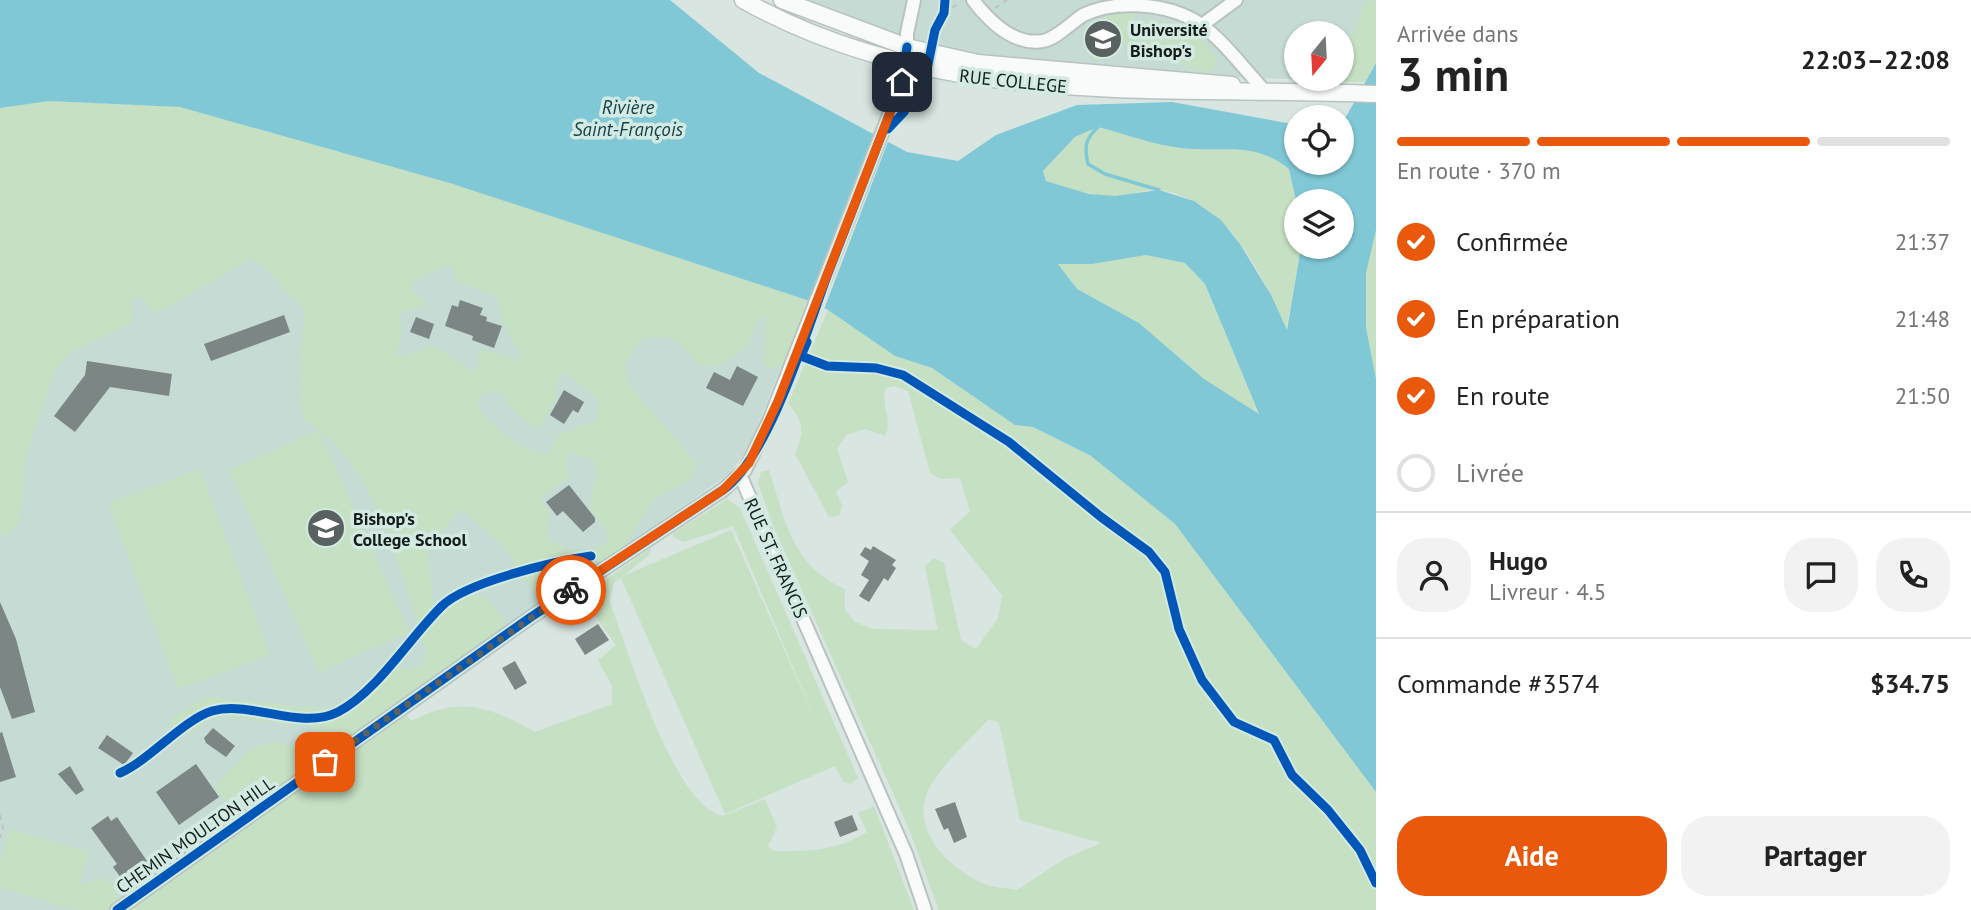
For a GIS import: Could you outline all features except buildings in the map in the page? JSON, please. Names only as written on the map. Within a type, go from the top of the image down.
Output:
[{"type":"main road","name":"RUE COLLEGE","points":[[743,0],[811,32],[907,64],[977,79],[1041,86],[1209,93],[1259,90],[1376,94]]},
{"type":"main road","name":"RUE COLLEGE","points":[[782,0],[907,47],[1007,68],[1212,81],[1259,90]]},
{"type":"street","name":"RUE ST. FRANCIS","points":[[914,0],[907,33],[907,64],[886,123],[769,421],[740,475],[906,855],[925,910]]},
{"type":"street","points":[[973,0],[996,28],[1034,41],[1047,40],[1095,9],[1119,4],[1163,8],[1202,25],[1259,90]]},
{"type":"street","points":[[1202,25],[1236,0]]},
{"type":"street","name":"CHEMIN MOULTON HILL","points":[[117,910],[531,617],[723,490],[740,475]]},
{"type":"path","points":[[942,17],[945,0]]},
{"type":"path","points":[[942,17],[963,0]]},
{"type":"path","points":[[991,9],[1007,0]]},
{"type":"path","points":[[0,816],[3,828],[0,838]]},
{"type":"shaded area","name":"Université Bishop's","points":[[796,0],[1376,0],[1376,63],[1365,82],[1354,82],[1354,21],[1284,21],[1284,79],[993,58],[881,31]]},
{"type":"shaded area","name":"Bishop's College School","points":[[0,108],[453,184],[807,300],[757,427],[743,456],[729,474],[107,910],[0,910]]},
{"type":"green space","points":[[1376,0],[1376,63],[1365,82],[1354,82],[1354,33],[1364,4]]},
{"type":"green space","points":[[1133,12],[1134,21],[1171,24],[1203,41],[1217,61],[1213,70],[1205,73],[1160,58],[1149,48],[1116,43],[1097,61],[1091,58],[1082,43],[1089,39],[1083,28],[1110,15]]},
{"type":"green space","points":[[49,101],[181,107],[453,184],[807,300],[782,367],[768,368],[764,363],[766,319],[763,316],[756,322],[748,347],[716,367],[698,364],[685,348],[673,339],[660,337],[639,341],[625,364],[630,386],[697,464],[689,481],[655,498],[624,547],[547,599],[538,598],[502,545],[461,510],[458,511],[428,552],[433,602],[442,610],[466,593],[473,595],[496,608],[506,627],[237,818],[215,787],[216,784],[249,750],[273,742],[293,747],[302,746],[317,741],[319,731],[313,727],[227,717],[214,718],[188,735],[171,731],[169,724],[174,716],[206,697],[327,709],[344,700],[365,697],[395,669],[416,668],[423,664],[426,651],[396,556],[368,491],[350,463],[329,438],[304,420],[299,379],[305,311],[262,264],[249,260],[163,310],[152,313],[143,297],[131,300],[133,323],[73,351],[55,370],[26,455],[20,521],[7,535],[0,535],[0,108]],"holes":[[[447,265],[453,269],[455,281],[498,297],[502,321],[522,358],[520,361],[479,348],[478,368],[474,372],[436,347],[430,346],[404,357],[396,354],[402,330],[399,317],[404,311],[424,307],[426,302],[412,290],[411,283]],[[567,373],[599,401],[596,421],[561,433],[547,455],[526,448],[508,437],[491,422],[477,404],[483,393],[500,391],[509,407],[538,431],[558,395],[554,390],[560,375]],[[570,453],[594,460],[597,474],[589,507],[606,530],[608,541],[585,551],[570,550],[547,537],[550,513],[540,499],[570,476],[564,462]]]},
{"type":"green space","points":[[1098,127],[1171,147],[1250,151],[1276,159],[1284,165],[1284,175],[1291,175],[1294,189],[1284,189],[1284,259],[1299,259],[1286,331],[1254,265],[1225,225],[1206,209],[1185,197],[1161,190],[1104,196],[1046,181],[1043,171],[1075,137]]},
{"type":"green space","points":[[1376,230],[1376,379],[1365,324],[1364,285],[1370,247]]},
{"type":"green space","points":[[1146,255],[1185,263],[1205,284],[1259,415],[1204,379],[1139,323],[1077,289],[1057,263],[1092,264]]},
{"type":"green space","points":[[828,310],[895,356],[932,368],[1015,425],[1033,427],[1091,456],[1175,524],[1376,792],[1376,910],[939,910],[909,829],[774,528],[758,483],[761,472],[769,470],[786,524],[802,555],[813,568],[845,589],[845,610],[855,622],[873,629],[938,630],[925,566],[934,558],[944,563],[961,640],[976,649],[998,618],[1002,595],[950,530],[970,511],[960,478],[941,479],[930,473],[908,391],[895,386],[886,388],[884,400],[888,424],[885,436],[865,429],[846,435],[837,449],[848,482],[836,491],[842,506],[839,516],[829,517],[795,454],[801,428],[798,416],[788,404]],"holes":[[[989,719],[999,723],[1020,820],[1101,843],[1066,858],[1017,890],[985,884],[949,861],[931,839],[923,813],[929,789],[943,768]]]},
{"type":"green space","points":[[319,430],[409,632],[319,672],[229,470]]},
{"type":"green space","points":[[200,469],[270,655],[178,689],[108,503]]},
{"type":"green space","points":[[727,499],[740,508],[858,778],[850,784],[843,781],[835,766],[725,814],[621,578],[614,583],[609,600],[654,722],[687,785],[704,806],[723,816],[765,799],[777,827],[768,846],[773,851],[822,849],[855,839],[867,832],[858,813],[874,806],[914,910],[129,910],[407,715],[411,721],[445,708],[474,707],[504,716],[535,732],[612,704],[612,686],[598,660],[616,645],[581,597],[652,547],[649,555],[623,576],[731,530],[820,730],[733,526],[684,542],[673,537],[674,533]]},
{"type":"green space","points":[[10,829],[89,852],[79,885],[104,878],[114,885],[120,901],[107,910],[74,910],[77,892],[72,909],[0,888],[0,861]]},
{"type":"water","name":"Rivière Saint-François","points":[[0,0],[670,0],[759,73],[907,152],[958,161],[996,135],[1077,105],[1172,102],[1284,122],[1284,166],[1263,154],[1250,151],[1171,147],[1098,127],[1075,137],[1043,171],[1046,181],[1089,194],[1115,196],[1159,190],[1194,201],[1221,220],[1240,244],[1271,295],[1287,330],[1299,259],[1354,259],[1354,189],[1293,189],[1290,175],[1354,175],[1353,105],[1376,63],[1376,230],[1366,273],[1366,328],[1376,379],[1376,792],[1175,524],[1091,456],[1033,427],[1015,425],[932,368],[895,356],[828,310],[807,300],[453,184],[180,107],[49,101],[0,108]],"holes":[[[1146,255],[1185,263],[1205,284],[1259,414],[1204,379],[1139,323],[1077,289],[1058,264],[1092,264]]]},
{"type":"pier","points":[[875,132],[889,139],[823,312],[809,305]]},
{"type":"waterway","points":[[1098,127],[1090,135],[1087,144],[1088,164],[1105,174],[1159,190]]},
{"type":"cycle path","points":[[888,129],[904,112],[915,89],[924,84],[935,30],[944,13],[945,0]]},
{"type":"cycle path","points":[[117,910],[531,617],[723,490],[740,474],[756,450],[785,391],[902,82],[907,47]]},
{"type":"cycle path","points":[[807,342],[801,356],[827,366],[876,368],[903,375],[1009,442],[1101,517],[1149,552],[1165,572],[1179,629],[1202,680],[1234,722],[1274,740],[1292,775],[1328,810],[1360,850],[1376,883]]},
{"type":"cycle path","points":[[120,773],[190,723],[212,711],[243,709],[308,718],[338,712],[380,678],[430,619],[454,597],[512,574],[591,556]]},
{"type":"way so far","points":[[325,762],[571,590]]},
{"type":"place","name":"Université Bishop's","points":[[1103,39]]},
{"type":"place","name":"Bishop's College School","points":[[326,528]]},
{"type":"route","points":[[571,590],[723,490],[745,470],[778,401],[810,322],[902,82]]}]
